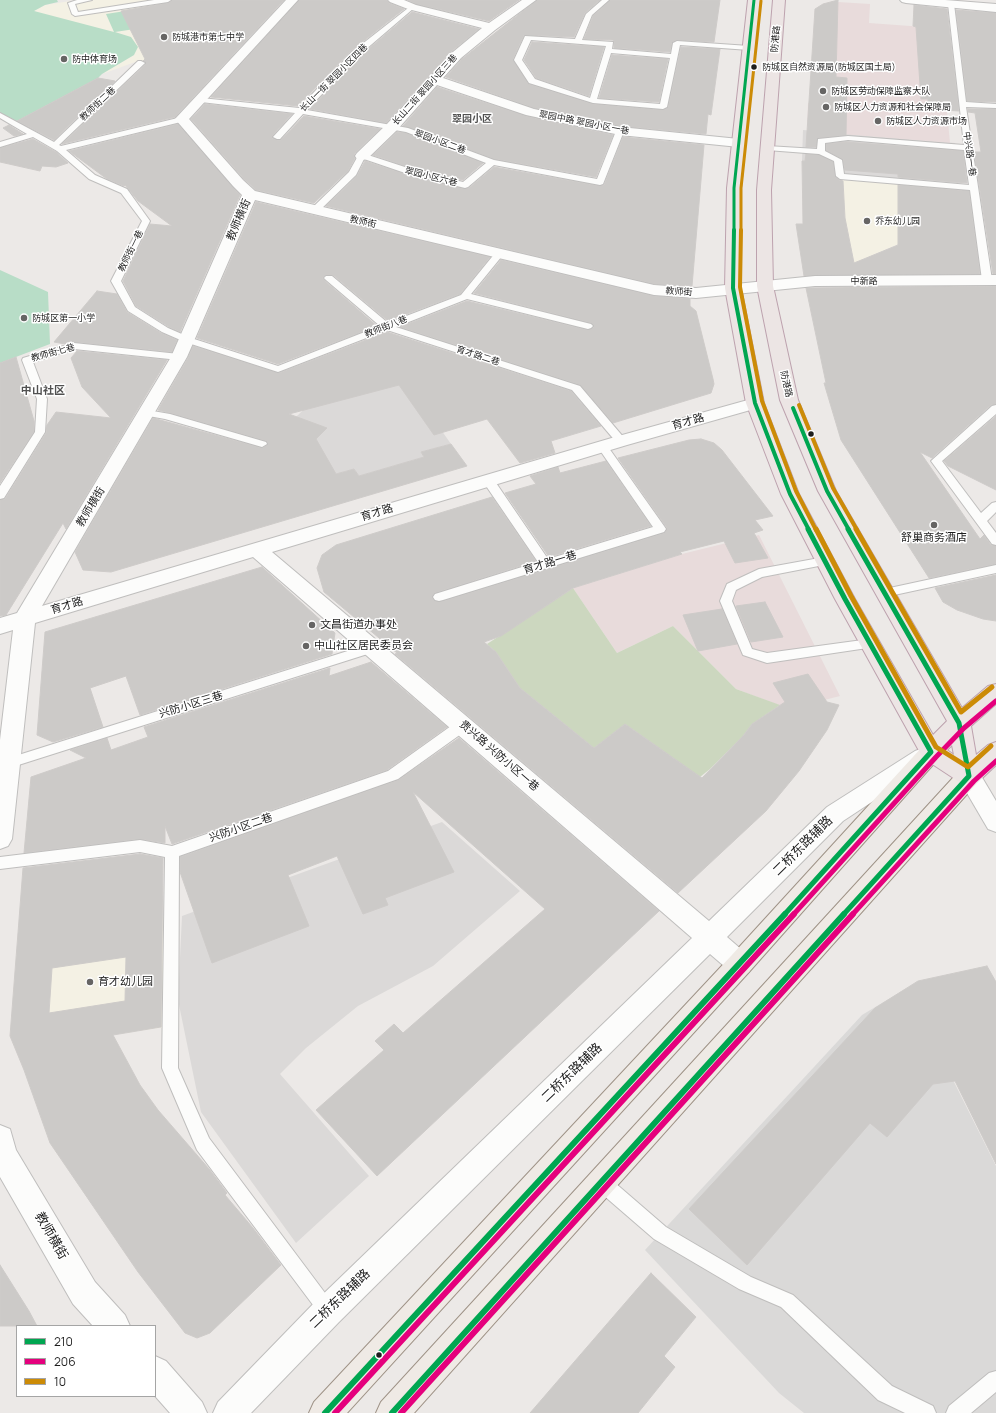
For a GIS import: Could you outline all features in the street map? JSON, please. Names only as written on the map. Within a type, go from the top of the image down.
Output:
[{"type":"highway","name":"防港路","points":[[754,0],[734,188],[733,288],[755,403],[790,494],[870,644],[931,752],[969,776]]},
{"type":"highway","name":"防港路","points":[[779,0],[764,190],[765,286],[789,400],[827,491],[959,723],[969,776]]},
{"type":"highway","points":[[931,752],[959,723],[996,692]]},
{"type":"highway","points":[[969,776],[996,751]]},
{"type":"main road","points":[[325,1413],[740,964],[931,752]]},
{"type":"main road","points":[[392,1413],[969,776]]},
{"type":"street","points":[[182,119],[292,0]]},
{"type":"street","points":[[394,0],[412,7],[491,27]]},
{"type":"street","name":"长山二街 翠园小区三巷","points":[[362,156],[392,127],[456,55],[491,27],[530,0]]},
{"type":"street","points":[[906,0],[996,8]]},
{"type":"street","name":"翠园中路 翠园小区一巷","points":[[435,80],[531,112],[620,131],[738,143]]},
{"type":"street","name":"教师街","points":[[182,119],[238,183],[250,194],[654,290],[696,293],[733,288]]},
{"type":"street","name":"教师横街","points":[[0,839],[25,618],[179,357],[188,340],[250,194]]},
{"type":"street","name":"中新路","points":[[733,288],[815,281],[992,280]]},
{"type":"street","name":"育才路","points":[[0,626],[621,440],[755,403]]},
{"type":"street","name":"贵兴路 兴防小区一巷","points":[[256,549],[374,648],[740,964]]},
{"type":"street","name":"二桥东路辅路","points":[[229,1413],[328,1311],[835,814],[931,752]]},
{"type":"street","name":"防港路","points":[[969,776],[996,822]]},
{"type":"street","name":"教师横街","points":[[0,1139],[3,1155],[84,1293],[113,1325]]},
{"type":"street","points":[[156,1373],[191,1413]]},
{"type":"lane","points":[[89,0],[71,3],[75,14],[168,0]]},
{"type":"lane","points":[[578,42],[589,14],[606,0]]},
{"type":"lane","name":"中兴路一巷","points":[[951,4],[968,148],[974,188],[992,280]]},
{"type":"lane","name":"长山一街 翠园小区四巷","points":[[277,137],[355,54],[412,7]]},
{"type":"lane","points":[[593,101],[610,44],[528,38],[518,60],[532,81],[593,101],[663,107],[677,43],[749,48]]},
{"type":"lane","points":[[608,51],[674,56]]},
{"type":"lane","name":"教师街二巷","points":[[57,147],[142,63]]},
{"type":"lane","name":"翠园小区二巷","points":[[201,100],[301,111],[408,130],[492,162],[600,182],[620,131]]},
{"type":"lane","points":[[962,104],[996,106]]},
{"type":"lane","points":[[0,115],[57,147],[182,119]]},
{"type":"lane","points":[[0,125],[13,121]]},
{"type":"lane","points":[[0,145],[34,134]]},
{"type":"lane","points":[[821,152],[821,141],[848,138],[968,148]]},
{"type":"lane","name":"教师街一巷","points":[[57,147],[92,177],[124,191],[146,221],[116,281],[130,309],[165,330],[188,340]]},
{"type":"lane","points":[[767,148],[821,152],[838,160],[840,176],[974,188]]},
{"type":"lane","points":[[315,210],[353,172],[362,156]]},
{"type":"lane","name":"翠园小区六巷","points":[[362,156],[411,172],[465,186],[492,162]]},
{"type":"lane","points":[[499,254],[466,294],[466,296],[588,326]]},
{"type":"lane","name":"育才路二巷","points":[[329,278],[387,327],[576,388],[621,440]]},
{"type":"lane","name":"教师街八巷","points":[[188,340],[278,369],[466,296]]},
{"type":"lane","name":"教师街七巷","points":[[0,494],[40,432],[42,399],[27,360],[74,346],[179,357]]},
{"type":"lane","points":[[996,408],[936,461],[996,541]]},
{"type":"lane","points":[[147,413],[166,416],[262,444]]},
{"type":"lane","name":"育才路一巷","points":[[439,597],[660,529],[602,446]]},
{"type":"lane","points":[[488,480],[546,564]]},
{"type":"lane","points":[[981,520],[996,506]]},
{"type":"lane","points":[[825,561],[759,573],[731,587],[726,601],[747,652],[767,658],[870,644]]},
{"type":"lane","points":[[885,593],[996,568]]},
{"type":"lane","name":"兴防小区三巷","points":[[9,763],[374,648]]},
{"type":"lane","name":"兴防小区二巷","points":[[0,862],[140,846],[172,852],[393,775],[463,725]]},
{"type":"lane","points":[[172,852],[170,1068],[203,1144],[328,1311]]},
{"type":"lane","points":[[601,1182],[660,1233],[745,1283],[787,1301],[885,1393],[926,1413]]},
{"type":"lane","points":[[956,1413],[996,1380]]},
{"type":"shaded area","name":"防城港市第七中学","points":[[77,0],[234,0],[152,53],[143,61],[138,61],[102,74],[134,55],[34,11],[45,5]]},
{"type":"shaded area","points":[[838,2],[870,4],[869,23],[938,28],[948,71],[952,111],[947,111],[950,143],[807,131],[808,103],[811,103],[815,10],[823,4]]},
{"type":"shaded area","points":[[803,130],[955,143],[959,190],[833,178],[832,163],[802,161]]},
{"type":"shaded area","name":"乔东幼儿园","points":[[833,178],[928,187],[931,230],[854,263],[847,226],[804,224],[803,217],[845,219],[843,183]]},
{"type":"shaded area","points":[[406,380],[451,444],[421,452],[424,457],[359,476],[354,469],[336,474],[254,457],[319,395]]},
{"type":"shaded area","points":[[759,535],[840,696],[789,709],[736,689],[673,626],[617,653],[573,588],[682,554]]},
{"type":"shaded area","points":[[442,822],[520,891],[433,966],[358,1006],[306,1048],[280,1074],[369,1176],[296,1243],[201,1112],[178,1000],[182,916]]},
{"type":"shaded area","name":"育才幼儿园","points":[[165,916],[165,1027],[125,1033],[48,1031],[50,992],[13,997],[18,938]]},
{"type":"shaded area","points":[[907,988],[996,1166],[996,1413],[804,1413],[779,1393],[645,1250],[862,1015]]},
{"type":"green space","name":"防中体育场","points":[[0,0],[57,0],[58,2],[45,5],[34,11],[114,32],[106,14],[197,0],[214,17],[115,32],[131,37],[138,47],[134,55],[102,74],[98,78],[17,121],[0,113]]},
{"type":"green space","name":"防城区第一小学","points":[[0,270],[48,292],[50,344],[0,363]]},
{"type":"green space","points":[[573,588],[617,653],[673,626],[736,689],[780,705],[752,724],[743,736],[700,777],[625,724],[594,748],[520,688],[496,652],[487,644]]},
{"type":"building","points":[[172,0],[284,0],[175,117],[62,144],[146,64],[143,61],[145,59],[121,11],[168,3]]},
{"type":"building","points":[[299,0],[386,0],[389,3],[404,9],[351,51],[298,106],[211,97]]},
{"type":"building","points":[[408,0],[519,0],[489,21],[416,4]]},
{"type":"building","points":[[537,0],[600,0],[585,13],[574,37],[524,35],[513,59],[529,84],[593,104],[664,110],[668,107],[681,47],[720,49],[711,115],[708,114],[706,134],[620,126],[534,108],[446,77],[462,59]]},
{"type":"building","points":[[610,0],[720,0],[714,42],[676,40],[672,43],[670,52],[614,48],[613,40],[584,39],[593,16]]},
{"type":"building","points":[[838,0],[836,77],[847,78],[846,135],[818,138],[816,147],[806,147],[815,9],[823,4]]},
{"type":"building","points":[[914,5],[947,9],[959,111],[928,109],[928,99],[921,99],[916,27],[913,26]]},
{"type":"building","points":[[956,10],[996,13],[996,102],[967,101]]},
{"type":"building","points":[[412,12],[479,29],[452,51],[386,123],[310,109],[359,57]]},
{"type":"building","points":[[532,42],[604,47],[589,96],[536,78],[524,60]]},
{"type":"building","points":[[612,55],[668,59],[659,102],[599,98]]},
{"type":"building","points":[[98,78],[115,81],[54,140],[17,121]]},
{"type":"building","points":[[437,87],[526,116],[613,135],[596,177],[494,159],[403,126]]},
{"type":"building","points":[[205,104],[292,114],[272,136],[272,138],[277,140],[281,140],[304,116],[380,129],[356,152],[354,155],[355,158],[348,171],[314,203],[256,190],[244,179],[191,119]]},
{"type":"building","points":[[968,109],[996,109],[996,274],[993,274],[974,152],[981,152],[975,113],[968,112]]},
{"type":"building","points":[[178,124],[240,195],[180,332],[169,327],[136,306],[123,281],[150,224],[172,226],[138,201],[125,185],[124,186],[107,179],[69,151]]},
{"type":"building","points":[[9,125],[23,134],[14,136],[3,128]]},
{"type":"building","points":[[397,132],[406,133],[483,163],[463,180],[414,169],[373,155]]},
{"type":"building","points":[[623,137],[704,145],[692,286],[654,284],[326,206],[357,176],[365,161],[408,175],[465,189],[469,188],[494,167],[600,186],[604,185]]},
{"type":"building","points":[[33,139],[56,152],[68,163],[56,167],[42,166],[40,171],[0,162],[0,148]]},
{"type":"building","points":[[846,142],[963,151],[967,183],[898,177],[898,174],[845,170],[843,159],[826,150],[826,144]]},
{"type":"building","points":[[806,154],[819,155],[833,162],[835,176],[839,180],[843,181],[845,218],[854,263],[898,245],[898,185],[969,191],[980,274],[804,276],[796,224],[803,224],[802,161],[805,161]]},
{"type":"building","points":[[256,202],[490,257],[460,294],[388,321],[333,275],[325,275],[322,278],[325,281],[377,326],[278,364],[197,338]]},
{"type":"building","points":[[501,260],[654,296],[690,299],[690,306],[696,311],[713,379],[714,384],[711,393],[613,423],[580,385],[400,327],[467,301],[588,330],[594,327],[591,323],[474,293]]},
{"type":"building","points":[[996,286],[996,404],[991,405],[932,458],[920,452],[980,539],[984,535],[991,545],[996,546],[996,564],[929,578],[841,440],[824,383],[826,383],[806,288]]},
{"type":"building","points":[[97,291],[117,294],[127,312],[161,333],[177,340],[172,352],[74,342],[65,344],[54,342]]},
{"type":"building","points":[[387,332],[571,391],[601,426],[551,441],[555,453],[520,463],[487,419],[434,435],[399,385],[289,414],[327,428],[316,439],[336,474],[354,469],[359,476],[424,457],[421,452],[451,444],[467,466],[111,572],[83,570],[75,552],[153,418],[262,448],[268,444],[266,441],[158,410],[188,358],[193,346],[279,373]]},
{"type":"building","points":[[77,351],[167,360],[66,529],[63,523],[6,615],[0,616],[0,500],[5,499],[46,433],[47,425],[56,412],[111,418],[82,387],[71,358]]},
{"type":"building","points":[[16,357],[34,421],[34,432],[0,483],[0,363]]},
{"type":"building","points":[[996,416],[996,490],[948,466],[944,461]]},
{"type":"building","points":[[701,439],[714,443],[722,450],[773,516],[755,520],[763,530],[754,533],[768,558],[735,563],[724,541],[680,552],[682,554],[573,588],[501,636],[484,642],[496,652],[520,688],[594,748],[625,724],[702,778],[743,736],[752,724],[785,702],[773,683],[808,674],[827,702],[839,705],[827,730],[799,771],[766,811],[678,893],[395,654],[397,653],[324,592],[317,568],[322,555],[336,545],[492,497],[536,561],[435,593],[432,598],[435,601],[443,601],[664,533],[667,528],[618,458],[689,440]]},
{"type":"building","points":[[606,461],[651,526],[549,557],[505,493],[536,484],[530,476],[558,467],[560,473]]},
{"type":"building","points":[[262,567],[335,633],[332,654],[140,715],[126,676],[90,688],[103,727],[53,742],[37,735],[45,632]]},
{"type":"building","points":[[996,575],[996,621],[983,619],[957,610],[943,602],[935,588]]},
{"type":"building","points":[[765,602],[783,637],[751,642],[736,606]]},
{"type":"building","points":[[722,609],[737,644],[698,651],[683,615]]},
{"type":"building","points":[[371,662],[447,727],[387,770],[172,844],[165,826],[165,843],[140,839],[24,853],[31,777],[86,758],[70,750],[107,738],[111,750],[148,737],[144,727],[330,668],[329,676]]},
{"type":"building","points":[[459,738],[659,911],[377,1176],[316,1110],[384,1050],[375,1041],[394,1024],[403,1033],[545,909],[413,792],[454,872],[385,898],[388,905],[363,914],[337,856],[288,875],[309,926],[212,963],[180,872],[180,857],[398,780]]},
{"type":"building","points":[[140,854],[163,858],[161,1027],[113,1035],[140,1085],[158,1110],[210,1170],[227,1193],[225,1195],[253,1228],[281,1265],[210,1333],[197,1338],[185,1333],[138,1272],[50,1143],[24,1070],[10,1036],[23,868]],"holes":[[[126,957],[125,1001],[49,1013],[52,968]]]},
{"type":"building","points":[[987,966],[996,982],[996,1164],[955,1081],[933,1084],[887,1137],[870,1123],[747,1265],[689,1209],[875,1008],[918,981]]},
{"type":"building","points":[[0,1265],[36,1325],[0,1326]]},
{"type":"building","points":[[651,1273],[696,1317],[664,1356],[675,1367],[638,1413],[530,1413]]},
{"type":"transit line","name":"210","points":[[325,1413],[740,964],[931,752],[845,599],[790,494],[755,403],[733,288],[734,188],[754,0]]},
{"type":"transit line","name":"10","points":[[761,1],[741,188],[740,287],[762,401],[796,491],[851,596],[936,747],[968,767],[991,746]]},
{"type":"transit line","name":"10","points":[[799,405],[833,488],[961,712],[992,687]]},
{"type":"transit line","name":"210","points":[[392,1413],[969,776],[959,723],[827,491],[793,408]]},
{"type":"transit line","name":"206","points":[[335,1413],[745,969],[936,757],[964,728],[996,701]]},
{"type":"transit line","name":"206","points":[[401,1413],[974,781],[996,761]]},
{"type":"place","name":"防城港市第七中学","points":[[164,37]]},
{"type":"place","name":"防中体育场","points":[[64,59]]},
{"type":"place","name":"防城区自然资源局(防城区国土局)","points":[[754,67]]},
{"type":"place","name":"防城区劳动保障监察大队","points":[[823,91]]},
{"type":"place","name":"防城区人力资源和社会保障局","points":[[826,107]]},
{"type":"place","name":"防城区人力资源市场","points":[[878,121]]},
{"type":"place","name":"乔东幼儿园","points":[[867,221]]},
{"type":"place","name":"防城区第一小学","points":[[24,318]]},
{"type":"place","name":"舒巢商务酒店","points":[[934,525]]},
{"type":"place","name":"文昌街道办事处","points":[[312,625]]},
{"type":"place","name":"中山社区居民委员会","points":[[306,646]]},
{"type":"place","name":"育才幼儿园","points":[[90,982]]},
{"type":"district","name":"翠园小区","points":[[472,119]]},
{"type":"district","name":"中山社区","points":[[43,391]]}]
